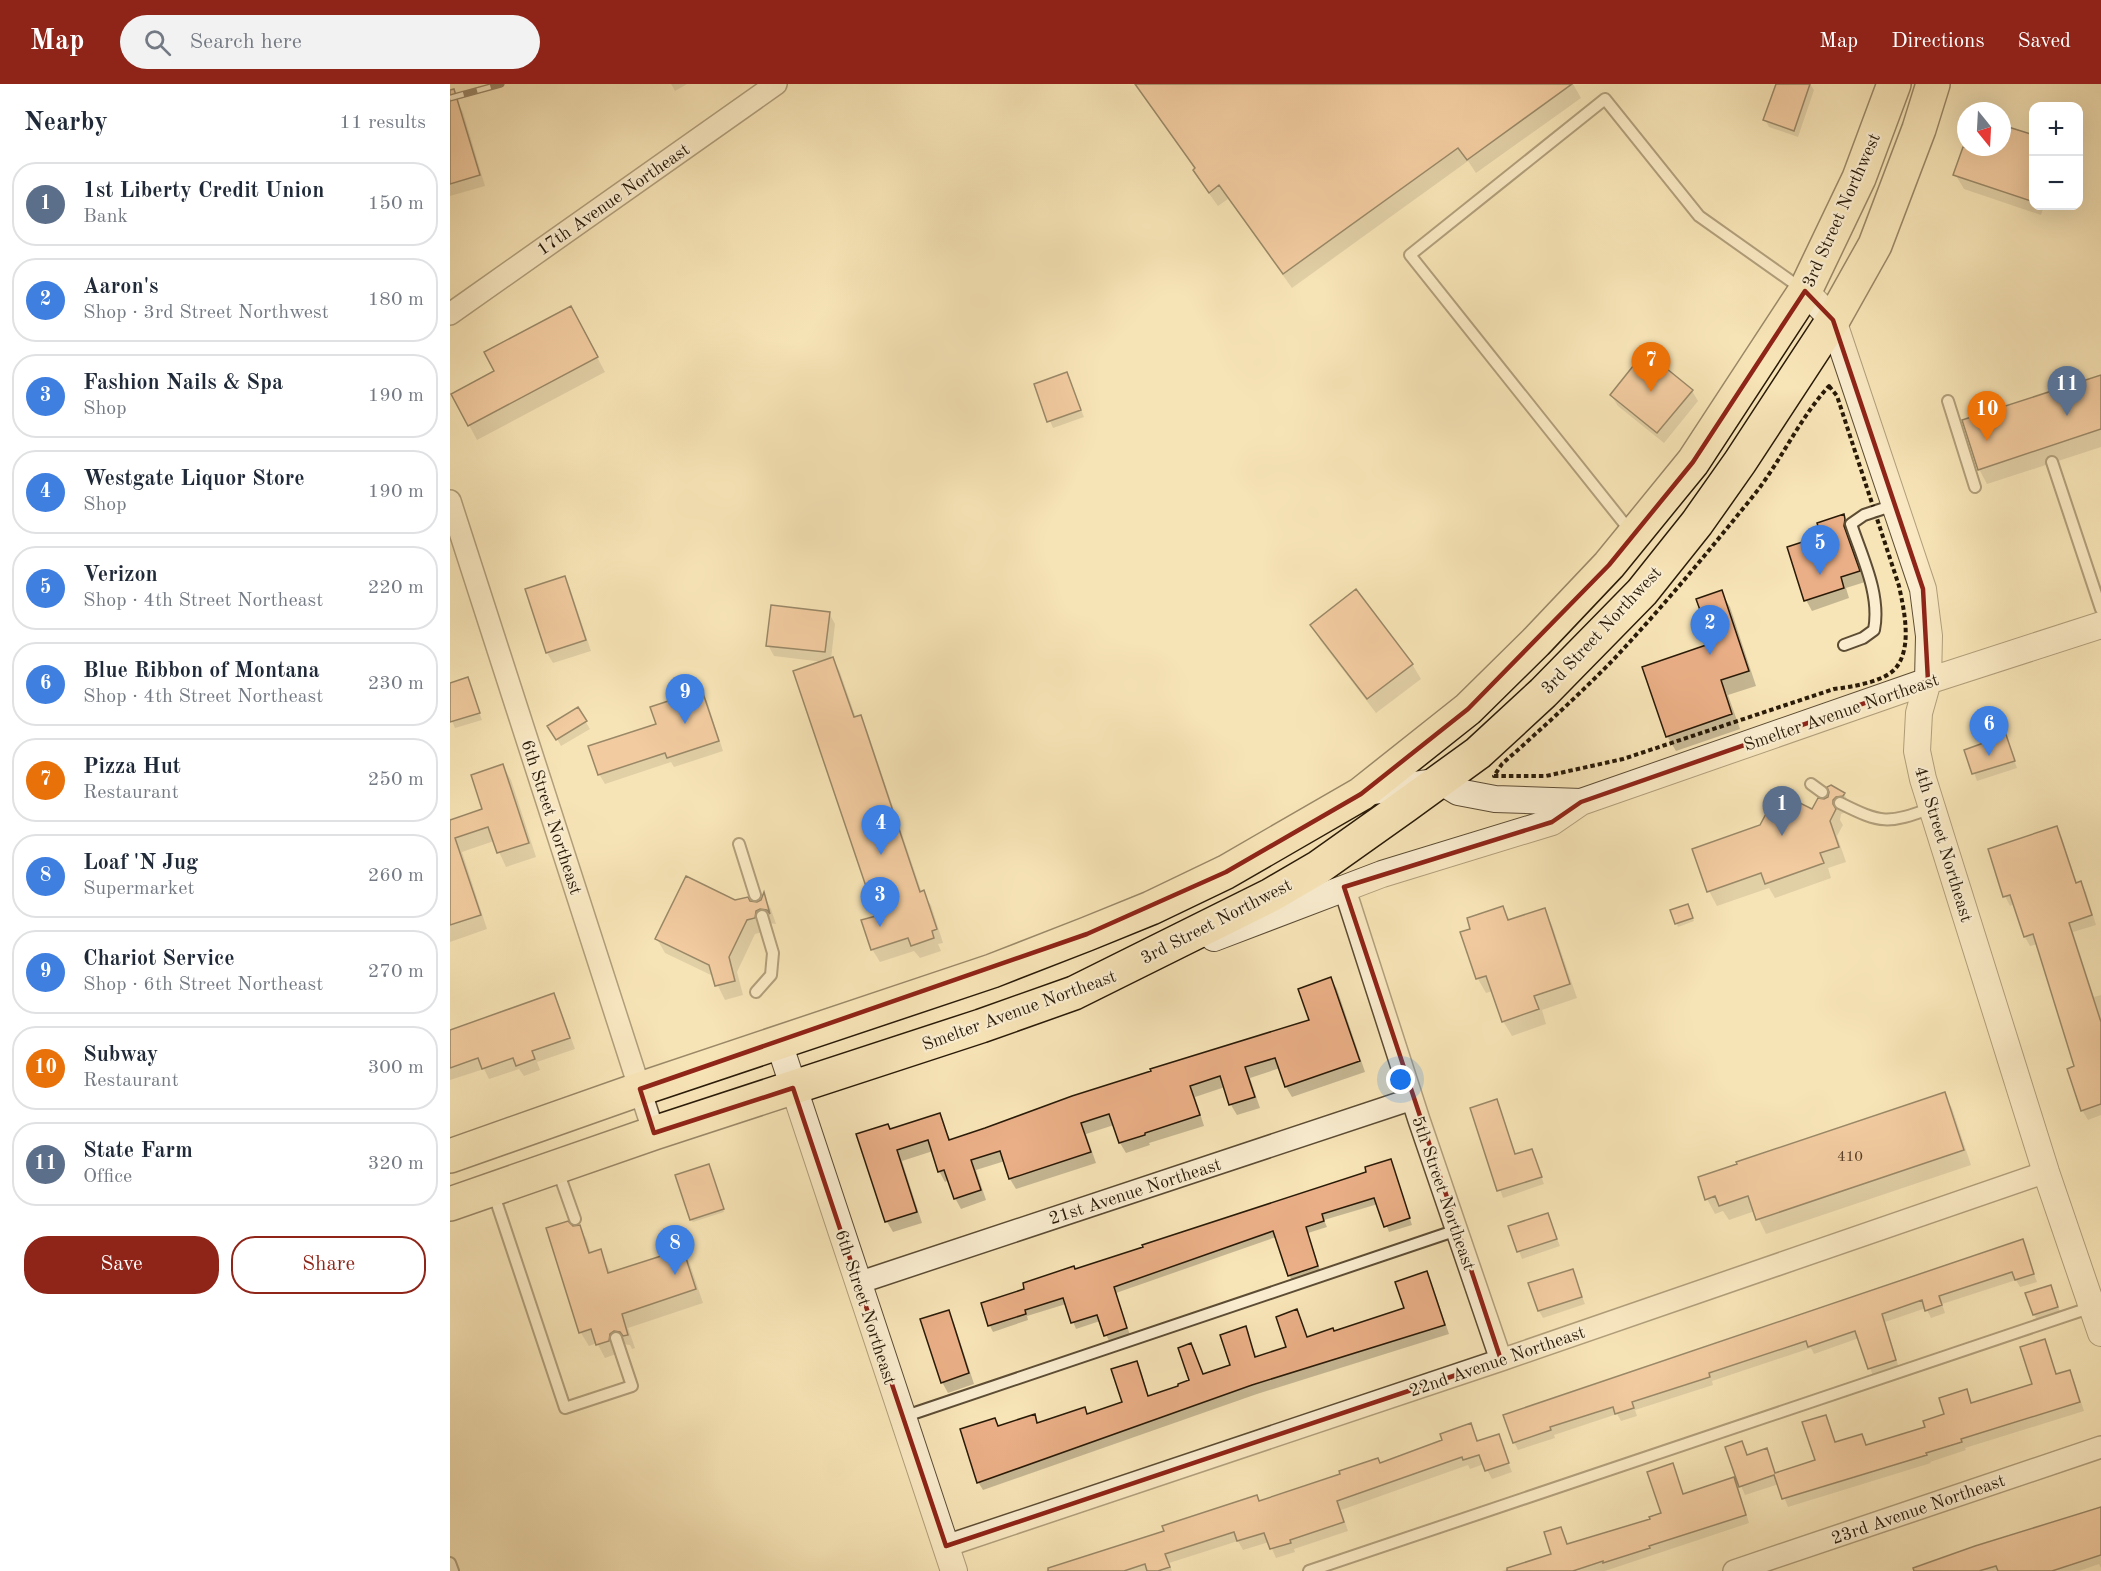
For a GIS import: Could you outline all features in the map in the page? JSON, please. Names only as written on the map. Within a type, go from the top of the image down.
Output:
[{"type":"highway","name":"3rd Street Northwest","points":[[778,1043],[992,971],[1151,908],[1226,872],[1361,794],[1468,709],[1609,565],[1693,462],[1805,291],[1859,178],[1894,84]]},
{"type":"highway","name":"3rd Street Northwest","points":[[1074,993],[1271,895],[1319,867],[1478,753],[1543,693],[1641,592],[1697,523],[1724,485],[1833,320],[1875,245],[1919,129],[1933,84]]},
{"type":"highway","name":"Smelter Avenue Northeast","points":[[450,1204],[654,1133],[1074,993]]},
{"type":"highway","points":[[450,1156],[778,1043]]},
{"type":"street","name":"17th Avenue Northeast","points":[[450,314],[777,84]]},
{"type":"street","name":"4th Street Northeast","points":[[1805,291],[1833,320],[1884,508],[1923,589],[1929,636],[1928,681],[1919,713],[1917,751],[1932,807],[2046,1172],[2101,1333]]},
{"type":"street","name":"6th Street Northeast","points":[[450,501],[654,1133]]},
{"type":"street","name":"Smelter Avenue Northeast","points":[[1074,993],[1344,887],[1552,822],[1581,802],[1928,681],[2101,625]]},
{"type":"street","points":[[1361,794],[1440,781]]},
{"type":"street","name":"Smelter Avenue Northeast","points":[[1440,781],[1458,792],[1495,800],[1581,802]]},
{"type":"street","name":"5th Street Northeast","points":[[1344,887],[1412,1099],[1501,1360]]},
{"type":"street","name":"6th Street Northeast","points":[[778,1043],[954,1571]]},
{"type":"street","name":"21st Avenue Northeast","points":[[858,1283],[1412,1099]]},
{"type":"street","name":"22nd Avenue Northeast","points":[[946,1546],[1501,1360],[2046,1172]]},
{"type":"street","name":"23rd Avenue Northeast","points":[[1734,1571],[2101,1447]]},
{"type":"lane","points":[[1634,534],[1410,255],[1605,99],[1699,216],[1805,291]]},
{"type":"lane","points":[[1948,401],[1975,487]]},
{"type":"lane","points":[[2052,462],[2101,609]]},
{"type":"lane","points":[[1844,645],[1863,638],[1874,630],[1877,616],[1872,588],[1851,524],[1864,515],[1884,508]]},
{"type":"lane","points":[[1811,784],[1822,792]]},
{"type":"lane","points":[[1840,803],[1870,818],[1887,820],[1906,817],[1932,807]]},
{"type":"lane","points":[[739,844],[755,894]]},
{"type":"lane","points":[[756,992],[771,975],[773,953],[762,916]]},
{"type":"lane","points":[[556,1167],[574,1219]]},
{"type":"lane","points":[[492,1189],[565,1408],[632,1386],[616,1338]]},
{"type":"lane","points":[[903,1417],[1457,1230]]},
{"type":"lane","points":[[1309,1571],[2092,1307]]},
{"type":"lane","points":[[450,1563],[453,1571]]},
{"type":"path","points":[[1829,386],[1837,396],[1884,508],[1906,618],[1906,635],[1902,654],[1895,668],[1881,678],[1852,687],[1834,689],[1623,759],[1546,776],[1494,776],[1502,764],[1605,668],[1668,599],[1769,475],[1817,399],[1829,386]]},
{"type":"highlighted area","points":[[1805,291],[1833,320],[1923,589],[1928,681],[1581,802],[1552,822],[1344,887],[1501,1360],[946,1546],[793,1088],[654,1133],[640,1089],[1087,934],[1226,872],[1361,794],[1468,709],[1609,565],[1693,462]]},
{"type":"building","points":[[1135,84],[1572,84],[1467,160],[1458,148],[1283,274],[1219,185],[1209,193],[1193,170],[1195,168]]},
{"type":"building","points":[[1776,84],[1810,84],[1794,131],[1763,120]]},
{"type":"building","points":[[454,89],[480,175],[450,184],[450,90]]},
{"type":"building","points":[[2011,128],[2029,133],[2029,200],[1953,175],[1960,156],[2011,156]]},
{"type":"building","points":[[571,306],[598,357],[468,426],[451,394],[494,371],[484,352]]},
{"type":"building","points":[[1645,351],[1693,390],[1657,433],[1610,395]]},
{"type":"building","points":[[1067,372],[1081,410],[1047,422],[1034,384]]},
{"type":"building","points":[[2101,375],[2101,429],[1978,470],[1962,420]]},
{"type":"building","points":[[1844,514],[1844,526],[1860,571],[1841,577],[1844,588],[1804,601],[1787,547],[1821,536],[1817,523]]},
{"type":"building","points":[[565,576],[586,640],[546,653],[525,589]]},
{"type":"building","points":[[1356,589],[1413,664],[1367,699],[1310,625]]},
{"type":"building","points":[[1722,590],[1749,671],[1721,680],[1732,714],[1666,737],[1642,667],[1712,643],[1696,599]]},
{"type":"building","points":[[771,605],[830,612],[825,652],[766,646]]},
{"type":"building","points":[[833,657],[854,717],[861,715],[920,892],[924,890],[937,929],[932,931],[934,938],[911,946],[908,938],[871,950],[861,920],[876,916],[793,671]]},
{"type":"building","points":[[468,677],[480,713],[450,722],[450,683]]},
{"type":"building","points":[[702,690],[719,741],[667,758],[665,753],[598,775],[588,746],[656,724],[650,707]]},
{"type":"building","points":[[578,707],[587,721],[556,740],[547,726]]},
{"type":"building","points":[[2001,720],[2015,761],[1972,774],[1964,750],[1989,741],[1984,726]]},
{"type":"building","points":[[503,764],[529,843],[497,853],[488,827],[455,838],[481,915],[450,925],[450,820],[482,809],[471,775]]},
{"type":"building","points":[[1831,785],[1845,793],[1833,800],[1836,809],[1830,821],[1839,847],[1820,853],[1824,863],[1765,884],[1761,873],[1707,892],[1692,849],[1760,825],[1768,810],[1796,801],[1812,809],[1818,798],[1828,797],[1827,787]]},
{"type":"building","points":[[2057,826],[2076,883],[2081,881],[2092,915],[2069,923],[2101,1022],[2101,1104],[2081,1111],[2067,1069],[2074,1066],[2033,934],[2024,937],[2010,895],[2003,897],[1988,849]]},
{"type":"building","points":[[686,876],[735,900],[748,897],[750,901],[757,902],[761,900],[764,892],[770,914],[767,910],[760,909],[756,911],[755,918],[747,920],[729,957],[735,981],[715,986],[709,965],[655,939]]},
{"type":"building","points":[[1688,904],[1693,918],[1675,924],[1670,910]]},
{"type":"building","points":[[1503,906],[1508,920],[1545,908],[1570,984],[1534,996],[1539,1009],[1502,1022],[1486,976],[1476,979],[1460,932],[1470,929],[1467,918]]},
{"type":"building","points":[[1331,977],[1360,1061],[1285,1087],[1275,1058],[1245,1067],[1255,1097],[1229,1105],[1220,1076],[1190,1086],[1200,1115],[1119,1143],[1109,1114],[1081,1123],[1091,1152],[1009,1179],[1000,1151],[971,1160],[981,1190],[954,1199],[944,1170],[938,1172],[928,1140],[897,1150],[917,1212],[885,1222],[856,1134],[888,1124],[890,1129],[940,1113],[949,1140],[1072,1096],[1151,1071],[1150,1069],[1309,1020],[1298,989]]},
{"type":"building","points":[[554,993],[570,1038],[532,1051],[535,1059],[516,1066],[513,1058],[482,1069],[478,1058],[450,1068],[450,1030]]},
{"type":"building","points":[[1945,1092],[1964,1150],[1756,1220],[1748,1196],[1719,1206],[1715,1196],[1705,1200],[1698,1177],[1737,1164],[1736,1162]]},
{"type":"building","points":[[1497,1099],[1515,1154],[1532,1149],[1542,1177],[1497,1191],[1470,1108]]},
{"type":"building","points":[[1391,1159],[1410,1218],[1384,1227],[1374,1198],[1322,1214],[1324,1221],[1306,1227],[1318,1266],[1288,1276],[1273,1231],[1114,1287],[1127,1328],[1104,1336],[1097,1315],[1071,1323],[1063,1298],[1025,1310],[1026,1314],[988,1326],[981,1303],[1024,1289],[1023,1283],[1143,1247],[1142,1245],[1366,1172],[1365,1167]]},
{"type":"building","points":[[709,1164],[724,1209],[690,1220],[675,1175]]},
{"type":"building","points":[[1548,1213],[1557,1239],[1517,1252],[1508,1226]]},
{"type":"building","points":[[568,1221],[573,1226],[580,1225],[589,1253],[601,1249],[608,1273],[683,1249],[696,1289],[622,1314],[628,1335],[623,1336],[620,1332],[614,1331],[610,1334],[609,1341],[596,1345],[591,1329],[579,1333],[546,1228]]},
{"type":"building","points":[[2023,1239],[2034,1274],[2015,1280],[2012,1272],[1939,1296],[1942,1305],[1925,1311],[1922,1300],[1882,1314],[1896,1360],[1868,1369],[1855,1331],[1808,1347],[1806,1341],[1709,1373],[1710,1377],[1632,1402],[1634,1408],[1615,1414],[1613,1407],[1550,1427],[1551,1430],[1513,1443],[1503,1415]]},
{"type":"building","points":[[1573,1269],[1582,1297],[1538,1311],[1528,1283]]},
{"type":"building","points":[[1427,1271],[1445,1325],[1252,1385],[977,1483],[960,1429],[995,1418],[998,1426],[1035,1414],[1037,1423],[1085,1407],[1087,1414],[1122,1402],[1111,1369],[1137,1361],[1148,1396],[1178,1386],[1189,1380],[1178,1348],[1191,1343],[1203,1374],[1230,1365],[1220,1335],[1246,1326],[1255,1357],[1286,1347],[1276,1317],[1297,1309],[1307,1337],[1333,1328],[1334,1331],[1404,1308],[1395,1282]]},
{"type":"building","points":[[2051,1285],[2058,1307],[2033,1315],[2025,1293]]},
{"type":"building","points":[[949,1310],[969,1373],[941,1383],[920,1319]]},
{"type":"building","points":[[2045,1339],[2056,1374],[2070,1370],[2080,1402],[1961,1439],[1962,1442],[1926,1453],[1927,1455],[1782,1499],[1774,1475],[1739,1487],[1725,1447],[1742,1441],[1747,1455],[1767,1448],[1775,1473],[1815,1460],[1802,1422],[1826,1415],[1835,1442],[1862,1434],[1866,1445],[1925,1427],[1923,1421],[1944,1414],[1939,1398],[1967,1389],[1971,1403],[2032,1384],[2020,1347]]},
{"type":"building","points":[[1471,1423],[1477,1441],[1499,1434],[1509,1463],[1485,1471],[1479,1455],[1463,1460],[1462,1457],[1337,1501],[1344,1522],[1270,1549],[1264,1533],[1237,1541],[1234,1532],[1165,1554],[1170,1567],[1158,1571],[1147,1571],[1145,1564],[1124,1571],[1048,1571],[1048,1568],[1164,1531],[1162,1526],[1257,1495],[1259,1501],[1340,1474],[1339,1471],[1378,1458],[1380,1463],[1442,1440],[1440,1434]]},
{"type":"building","points":[[1673,1463],[1683,1494],[1734,1477],[1746,1515],[1649,1546],[1650,1548],[1573,1571],[1507,1571],[1507,1568],[1551,1554],[1544,1532],[1561,1527],[1567,1544],[1650,1519],[1649,1517],[1661,1513],[1647,1472]]},
{"type":"building","points":[[2101,1507],[2101,1555],[2052,1571],[1998,1571],[1996,1566],[1979,1571],[1914,1571],[1913,1568],[1975,1546]]},
{"type":"railway","points":[[450,98],[501,84]]},
{"type":"place","name":"Pizza Hut","points":[[1651,392]]},
{"type":"place","name":"State Farm","points":[[2067,416]]},
{"type":"place","name":"Subway","points":[[1987,441]]},
{"type":"place","name":"Verizon","points":[[1820,575]]},
{"type":"place","name":"Aaron's","points":[[1710,655]]},
{"type":"place","name":"Chariot Service","points":[[685,724]]},
{"type":"place","name":"Blue Ribbon of Montana","points":[[1989,756]]},
{"type":"place","name":"1st Liberty Credit Union","points":[[1782,836]]},
{"type":"place","name":"Westgate Liquor Store","points":[[881,855]]},
{"type":"place","name":"Fashion Nails & Spa","points":[[880,927]]},
{"type":"place","name":"Loaf 'N Jug","points":[[675,1275]]}]
